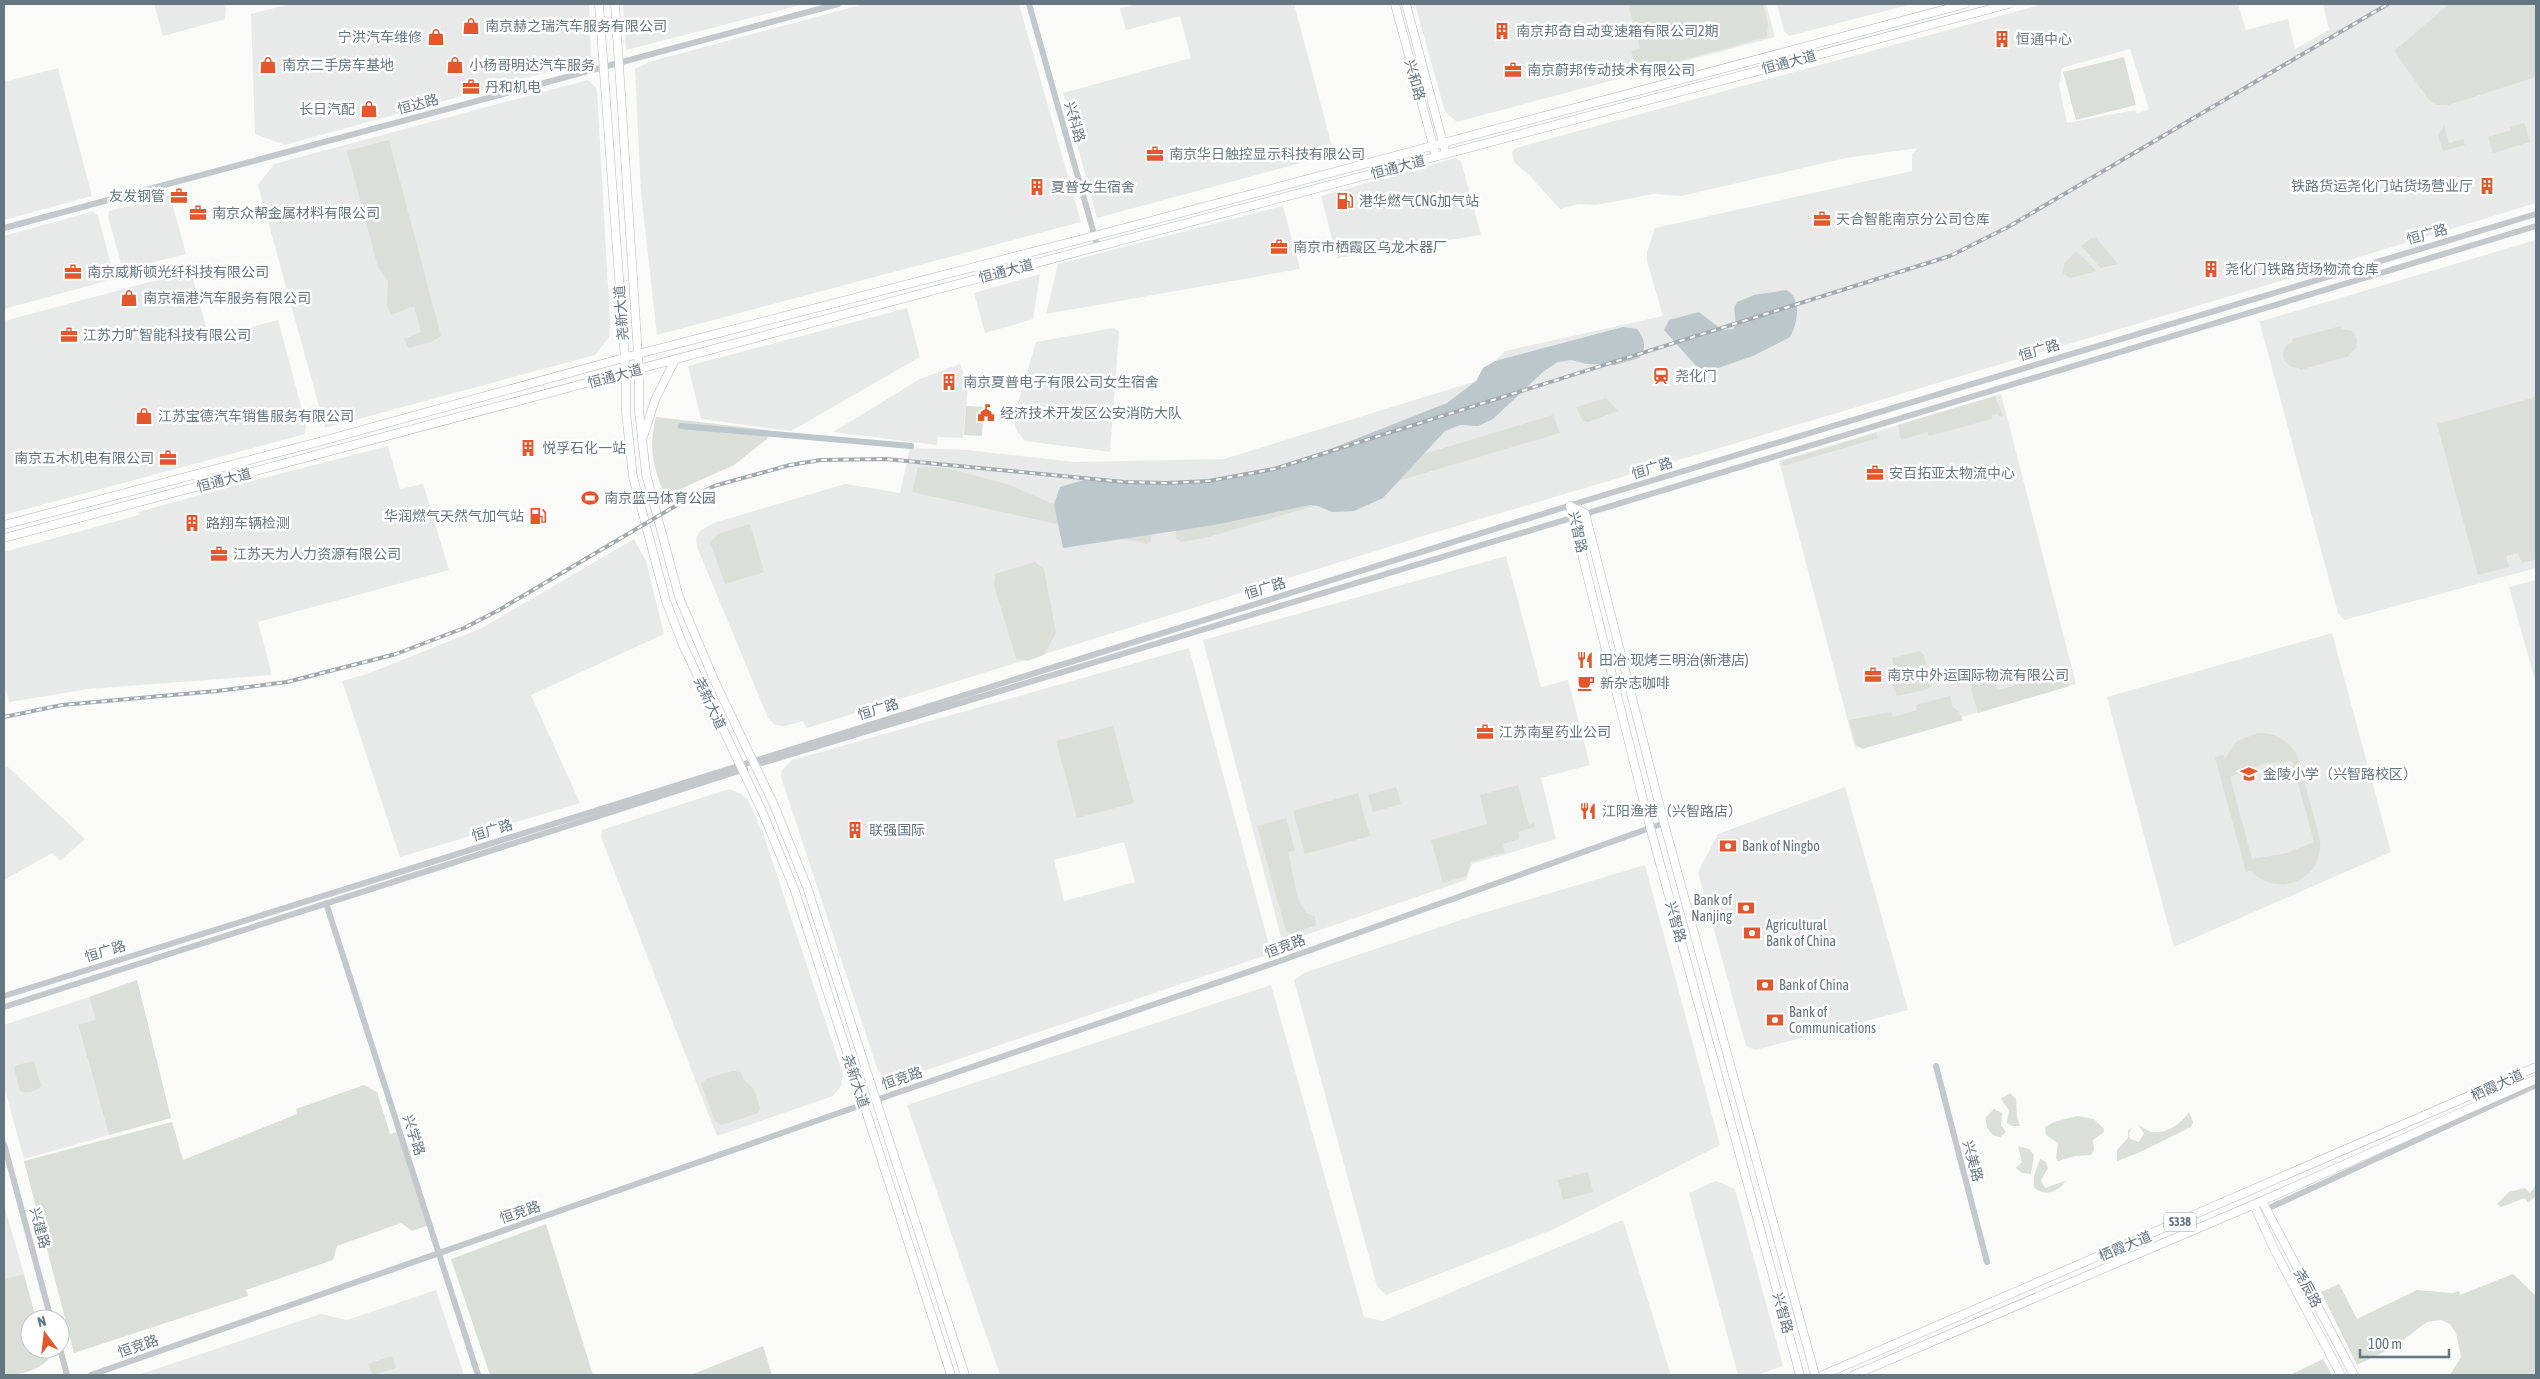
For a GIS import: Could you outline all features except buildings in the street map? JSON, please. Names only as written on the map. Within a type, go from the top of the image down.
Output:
[{"type":"main road","name":"尧新大道","points":[[599,4],[626,373],[626,412],[633,477],[658,573],[681,638],[741,767],[795,891],[951,1375]]},
{"type":"main road","name":"尧新大道","points":[[615,4],[639,370],[641,442],[646,474],[682,605],[754,763],[807,887],[965,1375]]},
{"type":"main road","name":"兴和路","points":[[1395,4],[1436,156]]},
{"type":"main road","name":"兴和路","points":[[1406,4],[1446,154]]},
{"type":"main road","name":"恒通大道","points":[[4,525],[322,441],[638,354],[1094,236],[1443,141],[1965,4]]},
{"type":"main road","name":"恒通大道","points":[[4,538],[2009,4]]},
{"type":"main road","points":[[641,442],[655,400],[675,360]]},
{"type":"main road","name":"兴智路","points":[[1570,506],[1584,512],[1664,823],[1815,1375]]},
{"type":"main road","name":"兴智路","points":[[1570,506],[1650,827],[1800,1375]]},
{"type":"main road","name":"栖霞大道","points":[[1823,1375],[2536,1067]]},
{"type":"main road","name":"栖霞大道","points":[[1854,1375],[2254,1205],[2536,1080]]},
{"type":"main road","name":"尧辰路","points":[[2262,1201],[2354,1375]]},
{"type":"main road","name":"尧辰路","points":[[2254,1205],[2275,1251],[2341,1375]]},
{"type":"street","name":"恒达路","points":[[4,228],[838,4]]},
{"type":"street","name":"兴科路","points":[[1029,4],[1098,248]]},
{"type":"street","name":"恒广路","points":[[754,763],[1570,506],[2536,214]]},
{"type":"street","name":"恒广路","points":[[4,996],[754,763],[2536,226]]},
{"type":"street","name":"恒广路","points":[[4,1007],[741,767]]},
{"type":"street","name":"恒竞路","points":[[92,1375],[876,1100],[1280,961],[1664,823]]},
{"type":"street","name":"兴学路","points":[[326,903],[478,1375]]},
{"type":"street","name":"兴美路","points":[[1936,1066],[1987,1262]]},
{"type":"street","points":[[2267,1209],[2536,1085]]},
{"type":"street","name":"兴建路","points":[[4,1144],[48,1309]]},
{"type":"street","points":[[63,1359],[67,1375]]},
{"type":"shaded area","points":[[154,4],[226,4],[225,19],[163,36]]},
{"type":"shaded area","points":[[290,4],[589,4],[591,60],[285,145],[255,134],[251,14]]},
{"type":"shaded area","points":[[623,4],[805,4],[626,50]]},
{"type":"shaded area","points":[[864,4],[1019,4],[1081,222],[657,335],[641,193],[635,69],[652,61]]},
{"type":"shaded area","points":[[1137,4],[1294,4],[1334,154],[1097,218],[1063,93],[1191,58],[1180,16],[1126,30],[1120,8]]},
{"type":"shaded area","points":[[1415,4],[1766,4],[1775,37],[1457,122],[1445,112]]},
{"type":"shaded area","points":[[1628,4],[1763,4],[1768,24],[1767,36],[1637,72],[1631,51],[1640,49]]},
{"type":"shaded area","points":[[1777,4],[1912,4],[1789,36],[1784,31]]},
{"type":"shaded area","points":[[2043,4],[2238,4],[2246,30],[2288,19],[2295,49],[2329,30],[2323,4],[2536,4],[2536,203],[2284,280],[1430,534],[807,728],[803,721],[785,726],[775,725],[768,718],[697,547],[696,538],[701,530],[714,523],[845,484],[900,493],[910,448],[967,450],[1075,462],[1224,459],[1476,381],[1505,351],[1663,316],[1647,261],[1647,252],[1655,228],[1912,171],[1912,154],[1918,148],[1846,158],[1681,196],[1653,194],[1596,205],[1579,204],[1560,209],[1529,175],[1514,162],[1512,152],[1516,148]],"holes":[[[2130,49],[2149,109],[2137,114],[2135,110],[2067,123],[2059,85],[2062,68]]]},
{"type":"shaded area","points":[[2449,4],[2536,4],[2536,77],[2448,105],[2437,105],[2429,100],[2394,51]]},
{"type":"shaded area","points":[[2124,57],[2136,105],[2076,120],[2063,72]]},
{"type":"shaded area","points":[[58,68],[92,196],[4,220],[4,82]]},
{"type":"shaded area","points":[[588,80],[597,89],[610,323],[609,337],[595,355],[325,428],[258,185],[274,164]]},
{"type":"shaded area","points":[[2524,123],[2530,142],[2493,153],[2488,137],[2511,130],[2510,127]]},
{"type":"shaded area","points":[[2444,125],[2449,143],[2463,139],[2465,145],[2443,151],[2438,136]]},
{"type":"shaded area","points":[[389,140],[441,336],[433,341],[409,348],[404,339],[421,332],[414,306],[391,315],[387,305],[388,281],[378,267],[347,151]]},
{"type":"shaded area","points":[[1455,158],[1461,161],[1481,235],[1337,258],[1321,196]]},
{"type":"shaded area","points":[[170,195],[186,254],[123,270],[108,217],[109,211]]},
{"type":"shaded area","points":[[1283,206],[1300,269],[1046,314],[1058,264]]},
{"type":"shaded area","points":[[93,211],[98,216],[113,272],[110,280],[4,309],[4,236]]},
{"type":"shaded area","points":[[2091,238],[2096,238],[2118,264],[2101,268],[2081,246]]},
{"type":"shaded area","points":[[2536,240],[2536,568],[2344,620],[2338,613],[2259,320],[2262,321]]},
{"type":"shaded area","points":[[2076,251],[2097,271],[2070,278],[2063,273],[2064,264]]},
{"type":"shaded area","points":[[191,271],[209,338],[278,320],[306,425],[305,434],[4,515],[4,321]]},
{"type":"shaded area","points":[[1040,274],[1033,319],[985,333],[974,293]]},
{"type":"shaded area","points":[[1786,290],[1794,299],[1797,311],[1795,325],[1790,337],[1753,356],[1706,372],[1697,367],[1664,330],[1669,320],[1699,312],[1722,330],[1733,329],[1736,325],[1734,308],[1737,302],[1754,295]]},
{"type":"shaded area","points":[[907,308],[920,357],[791,431],[701,419],[688,366]]},
{"type":"shaded area","points":[[2341,326],[2342,329],[2352,331],[2357,339],[2356,348],[2349,356],[2300,370],[2285,362],[2283,353],[2288,345],[2293,342],[2292,339]]},
{"type":"shaded area","points":[[1623,327],[1637,329],[1642,336],[1644,347],[1639,358],[1615,365],[1587,364],[1571,360],[1558,362],[1544,371],[1493,419],[1478,426],[1460,425],[1445,431],[1383,498],[1354,511],[1332,512],[1310,505],[1214,525],[1063,548],[1054,504],[1060,487],[1087,479],[1147,483],[1208,483],[1240,477],[1310,457],[1447,403],[1476,381],[1483,368],[1495,361]]},
{"type":"shaded area","points":[[1114,328],[1119,332],[1110,452],[1025,441],[1018,433],[1013,420],[1036,342]]},
{"type":"shaded area","points":[[960,364],[968,385],[963,438],[938,437],[937,445],[833,432],[920,379]]},
{"type":"shaded area","points":[[2001,394],[2076,684],[1855,748],[1779,461]]},
{"type":"shaded area","points":[[1995,396],[2003,416],[2000,417],[1998,414],[1992,415],[1992,419],[1929,436],[1927,432],[1901,440],[1898,425]]},
{"type":"shaded area","points":[[2536,397],[2536,559],[2522,563],[2518,553],[2506,556],[2509,567],[2478,575],[2437,424]]},
{"type":"shaded area","points":[[1606,398],[1618,411],[1588,422],[1583,421],[1576,407]]},
{"type":"shaded area","points":[[966,406],[984,407],[982,436],[964,435]]},
{"type":"shaded area","points":[[1553,415],[1560,433],[1205,538],[1181,542],[1176,538],[1176,527],[1222,515]]},
{"type":"shaded area","points":[[656,417],[769,430],[767,439],[734,465],[665,496],[657,476],[653,457],[652,438]]},
{"type":"shaded area","points":[[1876,433],[1878,438],[1783,466],[1782,461]]},
{"type":"shaded area","points":[[388,446],[400,489],[423,484],[449,570],[258,622],[272,675],[88,689],[9,702],[4,683],[4,552],[139,515],[138,512],[221,489]]},
{"type":"shaded area","points":[[918,467],[946,468],[1010,485],[1051,503],[1107,520],[1153,524],[1151,541],[1147,544],[912,492]]},
{"type":"shaded area","points":[[750,524],[764,572],[725,584],[710,542],[718,534]]},
{"type":"shaded area","points":[[634,539],[646,561],[664,634],[531,695],[580,803],[400,857],[342,681],[367,674],[482,628]]},
{"type":"shaded area","points":[[1506,556],[1541,687],[1568,680],[1590,765],[1541,778],[1556,839],[1472,864],[1466,880],[1288,941],[1281,937],[1203,640]]},
{"type":"shaded area","points":[[1035,562],[1044,569],[1056,633],[1044,655],[1027,661],[1016,658],[994,585],[995,574]]},
{"type":"shaded area","points":[[2536,580],[2536,684],[2509,587]]},
{"type":"shaded area","name":"金陵小学（兴智路校区）","points":[[2332,633],[2391,852],[2174,947],[2107,697]]},
{"type":"shaded area","points":[[1189,648],[1269,945],[1264,956],[894,1081],[886,1078],[878,1071],[781,777],[782,770],[792,760]],"holes":[[[1124,842],[1135,882],[1064,901],[1054,860]]]},
{"type":"shaded area","points":[[1920,651],[1924,655],[1931,686],[1928,689],[1897,696],[1890,678],[1896,676],[1892,658]]},
{"type":"shaded area","points":[[2054,674],[2056,678],[2066,675],[2070,686],[1978,713],[1971,689],[1973,684],[1994,680],[1998,690]]},
{"type":"shaded area","points":[[1950,696],[1953,708],[1958,710],[1963,720],[1862,749],[1856,745],[1849,720],[1891,712],[1893,717],[1917,710],[1916,705]]},
{"type":"shaded area","points":[[1113,726],[1134,803],[1077,818],[1056,741]]},
{"type":"shaded area","points":[[2258,733],[2270,734],[2285,741],[2297,755],[2320,840],[2319,854],[2315,866],[2307,875],[2297,881],[2286,884],[2274,884],[2262,879],[2251,871],[2246,872],[2215,757],[2223,755],[2225,758],[2237,741]],"holes":[[[2292,761],[2314,842],[2287,853],[2252,859],[2230,777],[2263,764]]]},
{"type":"shaded area","points":[[8,767],[85,839],[60,861],[52,853],[4,880],[4,768]]},
{"type":"shaded area","points":[[1518,785],[1529,825],[1534,823],[1535,827],[1518,832],[1519,839],[1503,844],[1505,852],[1471,862],[1466,876],[1443,883],[1431,840],[1487,824],[1480,795]]},
{"type":"shaded area","points":[[1396,787],[1401,804],[1373,812],[1368,795]]},
{"type":"shaded area","points":[[1845,787],[1908,1010],[1755,1050],[1746,1046],[1698,872],[1718,834]]},
{"type":"shaded area","points":[[729,789],[741,794],[748,800],[763,833],[843,1074],[841,1086],[833,1096],[717,1136],[601,837],[602,830]]},
{"type":"shaded area","points":[[1358,793],[1370,836],[1305,854],[1293,811]]},
{"type":"shaded area","points":[[1286,818],[1295,851],[1288,852],[1298,899],[1306,913],[1315,916],[1316,925],[1292,934],[1286,931],[1257,826]]},
{"type":"shaded area","points":[[1645,865],[1720,1145],[1554,1229],[1386,1295],[1377,1286],[1294,980],[1304,973],[1473,916]]},
{"type":"shaded area","points":[[137,980],[171,1118],[109,1135],[78,1025],[96,1020],[89,997]]},
{"type":"shaded area","points":[[1271,985],[1364,1317],[1383,1321],[1623,1220],[1671,1375],[1000,1375],[907,1105]]},
{"type":"shaded area","points":[[89,997],[96,1020],[78,1026],[109,1135],[24,1159],[4,1086],[4,1025]]},
{"type":"shaded area","points":[[34,1061],[41,1086],[31,1092],[20,1091],[14,1068],[17,1065]]},
{"type":"shaded area","points":[[733,1071],[740,1072],[744,1080],[754,1089],[760,1108],[758,1113],[722,1125],[715,1121],[701,1084],[708,1078]]},
{"type":"shaded area","points":[[364,1085],[377,1092],[390,1134],[398,1132],[429,1225],[412,1231],[401,1223],[337,1246],[333,1260],[246,1290],[248,1296],[74,1353],[70,1338],[70,1309],[63,1309],[24,1161],[172,1122],[183,1160],[297,1114],[296,1109]]},
{"type":"shaded area","points":[[2010,1093],[2016,1099],[2017,1117],[2020,1126],[2012,1126],[2007,1123],[2009,1110],[2001,1099]]},
{"type":"shaded area","points":[[1994,1109],[2002,1113],[2001,1125],[2006,1132],[2000,1137],[1993,1135],[1986,1124],[1986,1117]]},
{"type":"shaded area","points":[[2189,1112],[2193,1122],[2191,1127],[2117,1161],[2117,1150],[2128,1138],[2128,1131],[2132,1127],[2129,1134],[2130,1139],[2139,1142],[2144,1133],[2138,1125],[2152,1132],[2163,1131],[2178,1124]]},
{"type":"shaded area","points":[[2077,1116],[2094,1119],[2104,1129],[2104,1132],[2093,1140],[2094,1150],[2091,1155],[2075,1156],[2058,1161],[2056,1158],[2058,1143],[2046,1135],[2045,1127],[2054,1122]]},
{"type":"shaded area","points":[[2018,1146],[2029,1149],[2034,1155],[2031,1174],[2022,1173],[2016,1168],[2022,1162]]},
{"type":"shaded area","points":[[2040,1159],[2046,1162],[2048,1168],[2041,1180],[2045,1188],[2065,1181],[2063,1185],[2051,1192],[2042,1192],[2034,1187],[2034,1176]]},
{"type":"shaded area","points":[[1588,1172],[1593,1192],[1563,1200],[1558,1180]]},
{"type":"shaded area","points":[[1716,1181],[1735,1189],[1783,1366],[1757,1375],[1738,1375],[1689,1193]]},
{"type":"shaded area","points":[[2536,1185],[2536,1196],[2528,1203],[2525,1198],[2501,1207],[2497,1204],[2509,1192],[2525,1188],[2530,1193]]},
{"type":"shaded area","points":[[4,1205],[24,1274],[4,1279]]},
{"type":"shaded area","points":[[546,1224],[593,1375],[490,1375],[451,1259]]},
{"type":"shaded area","points":[[24,1274],[33,1309],[20,1309],[20,1359],[48,1360],[28,1372],[4,1375],[4,1279]]},
{"type":"shaded area","points":[[2513,1274],[2536,1296],[2536,1375],[2450,1375],[2461,1357],[2456,1333],[2450,1324],[2441,1320],[2427,1322],[2394,1347],[2357,1365],[2321,1292],[2339,1284],[2357,1319],[2417,1290],[2453,1293],[2459,1291],[2460,1295]]},
{"type":"shaded area","points":[[436,1290],[464,1375],[138,1375],[321,1314],[347,1320]]},
{"type":"shaded area","points":[[763,1346],[772,1375],[691,1375]]},
{"type":"shaded area","points":[[392,1356],[396,1368],[372,1375],[368,1364]]},
{"type":"shaded area","points":[[2323,1359],[2332,1375],[2290,1375]]},
{"type":"waterway","points":[[681,426],[911,446]]},
{"type":"railway","points":[[4,717],[62,705],[217,691],[287,682],[396,654],[464,628],[499,610],[677,505],[714,486],[790,465],[821,460],[886,459],[1124,482],[1167,483],[1209,481],[1274,469],[1950,256],[2008,227],[2388,4]]},
{"type":"place","name":"南京赫之瑞汽车服务有限公司","points":[[471,26]]},
{"type":"place","name":"南京邦奇自动变速箱有限公司2期","points":[[1502,31]]},
{"type":"place","name":"宁洪汽车维修","points":[[436,37]]},
{"type":"place","name":"恒通中心","points":[[2002,39]]},
{"type":"place","name":"南京二手房车基地","points":[[268,65]]},
{"type":"place","name":"小杨哥明达汽车服务","points":[[455,65]]},
{"type":"place","name":"南京蔚邦传动技术有限公司","points":[[1513,70]]},
{"type":"place","name":"丹和机电","points":[[471,87]]},
{"type":"place","name":"长日汽配","points":[[369,109]]},
{"type":"place","name":"南京华日触控显示科技有限公司","points":[[1155,154]]},
{"type":"place","name":"铁路货运尧化门站货场营业厅","points":[[2487,186]]},
{"type":"place","name":"夏普女生宿舍","points":[[1037,187]]},
{"type":"place","name":"友发钢管","points":[[179,196]]},
{"type":"place","name":"港华燃气CNG加气站","points":[[1345,201]]},
{"type":"place","name":"南京众帮金属材料有限公司","points":[[198,213]]},
{"type":"place","name":"天合智能南京分公司仓库","points":[[1822,219]]},
{"type":"place","name":"南京市栖霞区乌龙木器厂","points":[[1279,247]]},
{"type":"place","name":"尧化门铁路货场物流仓库","points":[[2211,269]]},
{"type":"place","name":"南京威斯顿光纤科技有限公司","points":[[73,272]]},
{"type":"place","name":"南京福港汽车服务有限公司","points":[[129,298]]},
{"type":"place","name":"江苏力旷智能科技有限公司","points":[[69,335]]},
{"type":"place","name":"尧化门","points":[[1661,376]]},
{"type":"place","name":"南京夏普电子有限公司女生宿舍","points":[[949,382]]},
{"type":"place","name":"经济技术开发区公安消防大队","points":[[986,413]]},
{"type":"place","name":"江苏宝德汽车销售服务有限公司","points":[[144,416]]},
{"type":"place","name":"悦孚石化一站","points":[[528,448]]},
{"type":"place","name":"南京五木机电有限公司","points":[[168,458]]},
{"type":"place","name":"安百拓亚太物流中心","points":[[1875,473]]},
{"type":"place","name":"南京蓝马体育公园","points":[[590,498]]},
{"type":"place","name":"华润燃气天然气加气站","points":[[538,516]]},
{"type":"place","name":"路翔车辆检测","points":[[192,523]]},
{"type":"place","name":"江苏天为人力资源有限公司","points":[[219,554]]},
{"type":"place","name":"田冶·现烤三明治(新港店)","points":[[1585,660]]},
{"type":"place","name":"南京中外运国际物流有限公司","points":[[1873,675]]},
{"type":"place","name":"新杂志咖啡","points":[[1586,683]]},
{"type":"place","name":"江苏南星药业公司","points":[[1485,732]]},
{"type":"place","name":"金陵小学（兴智路校区）","points":[[2249,774]]},
{"type":"place","name":"江阳渔港（兴智路店）","points":[[1588,811]]},
{"type":"place","name":"联强国际","points":[[855,830]]},
{"type":"place","name":"Bank of Ningbo","points":[[1728,846]]},
{"type":"place","name":"Bank of Nanjing","points":[[1746,908]]},
{"type":"place","name":"Agricultural Bank of China","points":[[1752,933]]},
{"type":"place","name":"Bank of China","points":[[1765,985]]},
{"type":"place","name":"Bank of Communications","points":[[1775,1020]]}]
